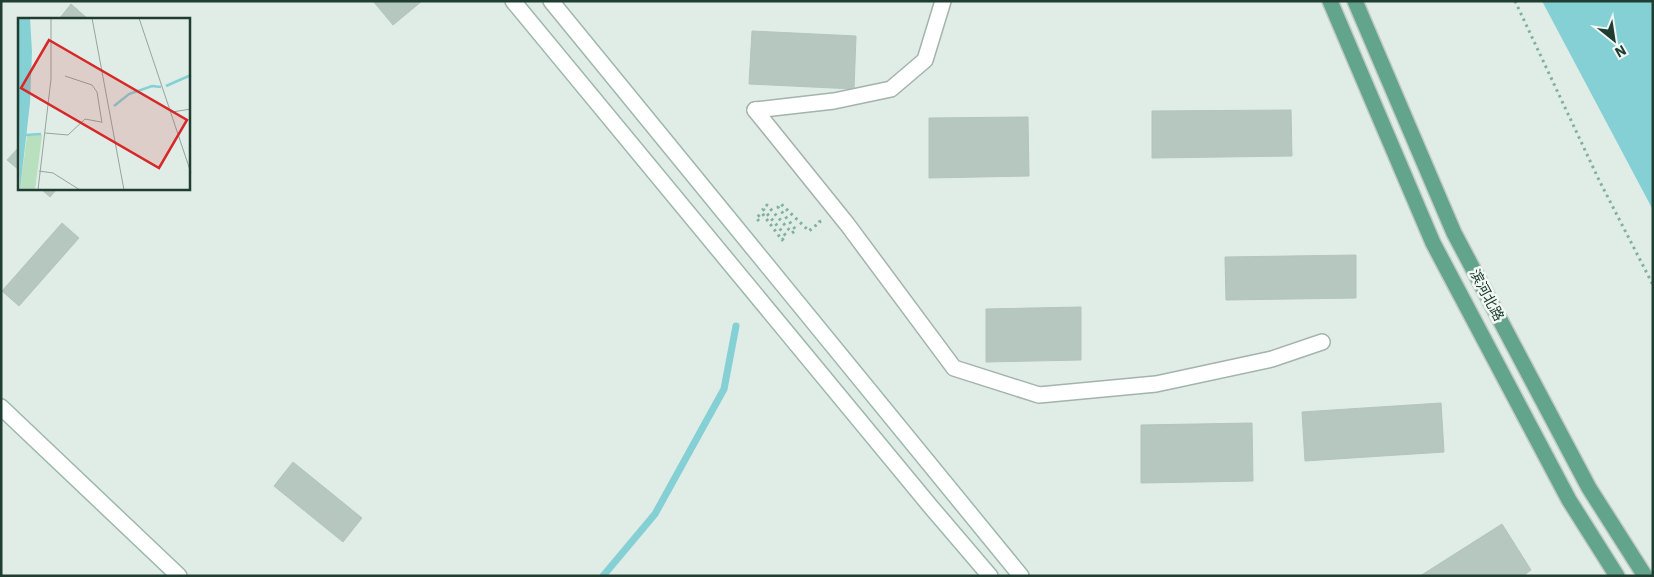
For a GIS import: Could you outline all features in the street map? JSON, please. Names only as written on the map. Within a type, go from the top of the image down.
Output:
[{"type":"main road","points":[[513,1],[990,576]]},
{"type":"main road","points":[[551,1],[1021,576]]},
{"type":"main road","points":[[943,1],[925,60],[891,90],[834,101],[755,110],[847,224],[954,368],[1039,396],[1156,384],[1272,359],[1322,342]]},
{"type":"main road","name":"滨河北路","points":[[1330,1],[1433,243],[1569,500],[1617,576]]},
{"type":"main road","name":"滨河北路","points":[[1356,1],[1454,233],[1589,488],[1645,576]]},
{"type":"main road","points":[[1,407],[180,576]]},
{"type":"path","points":[[1515,1],[1599,180],[1653,285]]},
{"type":"path","points":[[761,225],[756,218],[762,213],[782,240],[786,236],[763,209],[767,205],[792,233],[796,230],[778,207],[781,204],[809,231],[820,222],[815,214]]},
{"type":"water","points":[[1542,1],[1653,1],[1653,210]]},
{"type":"building","points":[[373,1],[422,1],[393,25]]},
{"type":"building","points":[[71,4],[87,18],[60,18]]},
{"type":"building","points":[[752,31],[856,36],[854,89],[749,84]]},
{"type":"building","points":[[1291,110],[1292,156],[1152,158],[1152,111]]},
{"type":"building","points":[[1028,117],[1029,176],[929,178],[929,118]]},
{"type":"building","points":[[18,148],[18,169],[7,160]]},
{"type":"building","points":[[42,190],[56,190],[50,197]]},
{"type":"building","points":[[62,223],[79,238],[19,306],[2,291]]},
{"type":"building","points":[[1356,255],[1356,298],[1226,300],[1225,257]]},
{"type":"building","points":[[1081,307],[1081,360],[986,362],[986,309]]},
{"type":"building","points":[[1441,403],[1444,452],[1305,461],[1302,412]]},
{"type":"building","points":[[1252,423],[1253,481],[1141,483],[1141,425]]},
{"type":"building","points":[[293,462],[362,518],[343,542],[274,486]]},
{"type":"building","points":[[1502,524],[1531,570],[1523,576],[1420,576]]},
{"type":"waterway","points":[[603,576],[655,514],[724,389],[736,326]]}]
